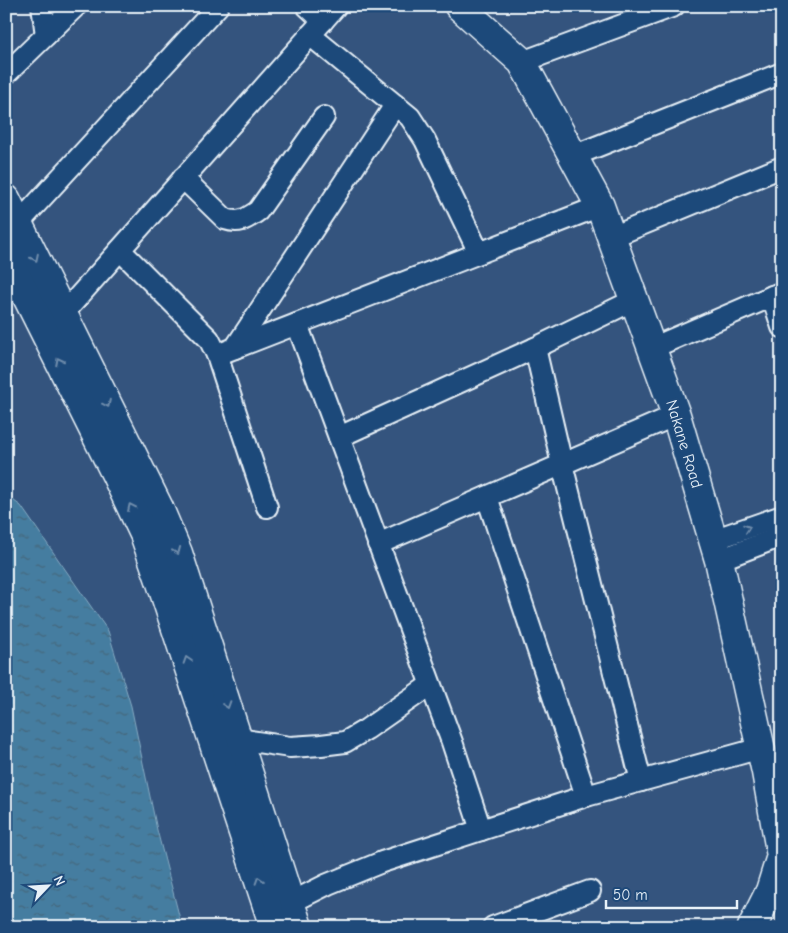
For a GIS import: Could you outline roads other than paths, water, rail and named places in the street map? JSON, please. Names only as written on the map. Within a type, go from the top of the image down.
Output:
[{"type":"street","points":[[42,6],[46,35]]},
{"type":"street","points":[[6,74],[76,6]]},
{"type":"street","points":[[12,231],[218,6]]},
{"type":"street","points":[[307,6],[323,21],[395,105],[410,117],[425,140],[479,253]]},
{"type":"street","name":"Nakane Road","points":[[459,6],[522,62],[600,206],[676,415],[716,550],[770,762],[781,857],[770,892],[752,927]]},
{"type":"street","points":[[522,62],[674,6]]},
{"type":"street","points":[[54,324],[323,21]]},
{"type":"street","points":[[573,156],[782,73]]},
{"type":"street","points":[[226,351],[395,105]]},
{"type":"street","points":[[183,178],[225,219],[233,222],[244,221],[258,211],[324,117]]},
{"type":"street","points":[[612,237],[782,167]]},
{"type":"street","points":[[6,199],[12,231],[144,534],[283,917]]},
{"type":"street","points":[[226,351],[600,206]]},
{"type":"street","points":[[120,250],[209,339],[226,351],[266,507]]},
{"type":"street","points":[[6,256],[54,324],[159,508],[178,553],[238,739],[283,917]]},
{"type":"street","points":[[652,348],[777,294],[782,327]]},
{"type":"street","points":[[339,437],[535,348],[634,300]]},
{"type":"street","points":[[297,324],[430,685],[481,830]]},
{"type":"street","points":[[535,348],[641,781]]},
{"type":"street","points":[[378,544],[676,415]]},
{"type":"street","points":[[487,497],[586,796]]},
{"type":"street","points":[[716,550],[782,516]]},
{"type":"street","points":[[716,550],[782,536]]},
{"type":"street","points":[[238,739],[290,747],[345,742],[430,685]]},
{"type":"street","points":[[283,917],[328,884],[382,862],[586,796],[641,781],[770,762]]},
{"type":"street","points":[[494,927],[590,891]]},
{"type":"water","points":[[6,495],[21,506],[108,631],[131,706],[157,830],[182,927],[6,927]]}]
